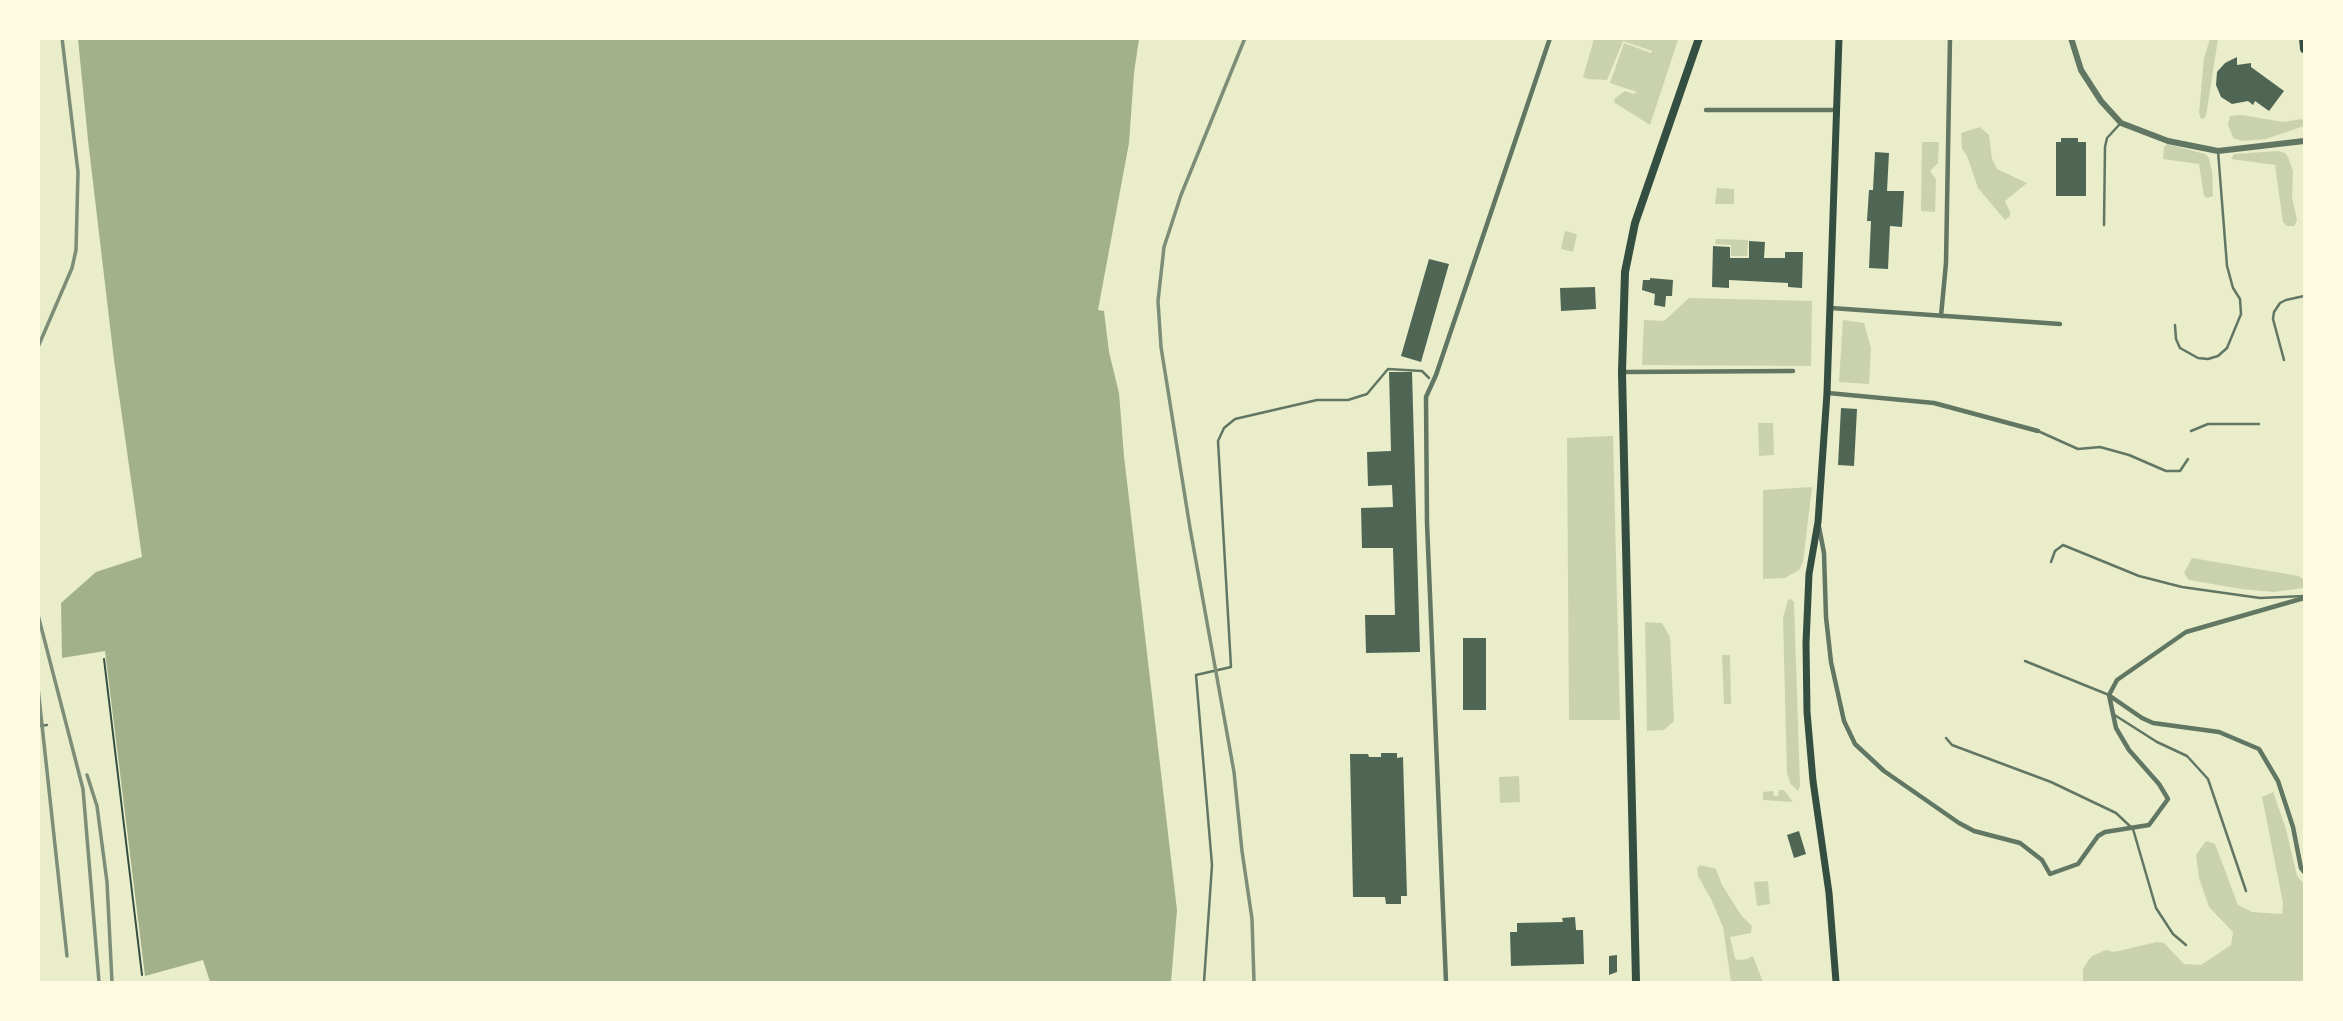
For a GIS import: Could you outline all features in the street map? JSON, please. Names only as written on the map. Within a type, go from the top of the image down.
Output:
[{"type":"main road","points":[[1636,982],[1622,372],[1625,267],[1634,223],[1699,38]]},
{"type":"main road","points":[[1836,982],[1829,893],[1813,781],[1807,712],[1806,643],[1809,574],[1818,522],[1827,393],[1839,38]]},
{"type":"main road","points":[[2303,38],[2305,49]]},
{"type":"main road","points":[[1836,973],[1842,982]]},
{"type":"street","points":[[1446,982],[1427,523],[1426,397],[1549,38]]},
{"type":"street","points":[[1941,316],[1945,263],[1950,38]]},
{"type":"street","points":[[2071,38],[2081,70],[2101,101],[2121,123],[2168,141],[2218,151],[2305,142]]},
{"type":"street","points":[[1706,110],[1837,110]]},
{"type":"street","points":[[1830,308],[2060,324]]},
{"type":"street","points":[[1622,372],[1793,371]]},
{"type":"street","points":[[1827,393],[1934,403],[2038,431]]},
{"type":"street","points":[[1818,522],[1824,553],[1826,617],[1834,679],[1844,721],[1856,744],[1868,758],[1959,823],[1974,831],[2020,843],[2042,860],[2050,874],[2078,864],[2098,836],[2115,830],[2133,830],[2149,825],[2168,799],[2168,795],[2129,750],[2116,728],[2109,695],[2117,680],[2186,632],[2305,597]]},
{"type":"street","points":[[2109,695],[2141,719],[2219,732],[2259,749],[2278,782],[2293,827],[2301,868],[2305,872]]},
{"type":"lane","points":[[2104,225],[2105,147],[2107,138],[2121,123]]},
{"type":"lane","points":[[2175,325],[2180,348],[2198,358],[2208,359],[2218,356],[2227,348],[2241,314],[2241,299],[2233,288],[2227,265],[2218,151]]},
{"type":"lane","points":[[2284,360],[2273,319],[2274,312],[2280,303],[2305,296]]},
{"type":"lane","points":[[1204,982],[1212,865],[1196,675],[1231,667],[1218,442],[1224,428],[1235,419],[1317,400],[1348,400],[1367,394],[1388,369],[1422,371],[1431,380]]},
{"type":"lane","points":[[2191,431],[2208,424],[2259,424]]},
{"type":"lane","points":[[2038,431],[2078,449],[2100,447],[2129,455],[2166,471],[2180,471],[2189,459]]},
{"type":"lane","points":[[2051,562],[2055,551],[2063,545],[2140,576],[2182,587],[2260,598],[2305,597]]},
{"type":"lane","points":[[2025,662],[2109,695]]},
{"type":"lane","points":[[2111,712],[2157,742],[2187,756],[2208,779],[2246,891]]},
{"type":"lane","points":[[38,726],[47,725]]},
{"type":"lane","points":[[1946,738],[1952,745],[2084,796],[2116,813],[2133,830],[2156,908],[2164,923],[2186,945]]},
{"type":"path","points":[[104,659],[142,975]]},
{"type":"shaded area","points":[[78,39],[1139,39],[1129,143],[1098,310],[1104,311],[1109,352],[1119,393],[1177,910],[1171,982],[210,982],[203,960],[145,976],[105,651],[62,658],[61,603],[96,572],[142,557],[114,360]]},
{"type":"shaded area","points":[[1594,39],[1678,40],[1650,125],[1615,103],[1614,99],[1625,91],[1634,94],[1637,92],[1610,83],[1624,43],[1651,53],[1652,51],[1623,41],[1607,80],[1583,77]]},
{"type":"shaded area","points":[[2210,39],[2218,39],[2207,110],[2205,118],[2201,119],[2199,113],[2204,58]]},
{"type":"shaded area","points":[[2242,115],[2283,122],[2301,119],[2304,126],[2266,139],[2242,141],[2233,138],[2228,124],[2230,116]]},
{"type":"shaded area","points":[[1980,127],[1989,135],[1992,159],[1997,169],[2027,183],[2005,201],[2010,216],[2005,220],[1978,188],[1962,149],[1961,133]]},
{"type":"shaded area","points":[[1922,142],[1939,142],[1938,163],[1930,171],[1936,179],[1935,212],[1921,211]]},
{"type":"shaded area","points":[[2167,144],[2205,154],[2209,158],[2213,196],[2204,196],[2199,164],[2163,159],[2164,147]]},
{"type":"shaded area","points":[[2278,151],[2288,157],[2293,171],[2292,197],[2297,220],[2294,226],[2287,226],[2283,222],[2275,165],[2231,159],[2234,154]]},
{"type":"shaded area","points":[[1717,188],[1734,189],[1734,204],[1715,204]]},
{"type":"shaded area","points":[[1565,231],[1577,234],[1573,252],[1561,249]]},
{"type":"shaded area","points":[[1716,239],[1748,240],[1747,256],[1731,256],[1731,245],[1715,244]]},
{"type":"shaded area","points":[[1689,298],[1812,301],[1811,366],[1642,365],[1644,320],[1664,321]]},
{"type":"shaded area","points":[[1843,320],[1864,323],[1871,348],[1869,384],[1839,382]]},
{"type":"shaded area","points":[[1758,423],[1773,423],[1774,455],[1759,456]]},
{"type":"shaded area","points":[[1613,436],[1620,720],[1569,720],[1567,438]]},
{"type":"shaded area","points":[[1812,487],[1803,562],[1799,570],[1785,578],[1763,579],[1763,490]]},
{"type":"shaded area","points":[[2192,558],[2299,576],[2304,580],[2303,588],[2274,592],[2189,580],[2184,573]]},
{"type":"shaded area","points":[[1788,600],[1794,602],[1800,786],[1798,791],[1790,783],[1787,773],[1783,618]]},
{"type":"shaded area","points":[[1645,622],[1662,623],[1670,637],[1674,721],[1664,730],[1647,731]]},
{"type":"shaded area","points":[[1722,655],[1730,655],[1731,704],[1724,704]]},
{"type":"shaded area","points":[[1519,776],[1520,802],[1500,803],[1499,777]]},
{"type":"shaded area","points":[[1779,790],[1784,790],[1793,802],[1763,800],[1763,792],[1773,791],[1774,796],[1778,796]]},
{"type":"shaded area","points":[[2273,792],[2286,829],[2297,876],[2304,884],[2304,982],[2083,982],[2083,969],[2088,961],[2092,956],[2106,950],[2114,952],[2157,942],[2164,943],[2184,964],[2201,965],[2231,945],[2233,932],[2209,907],[2199,878],[2196,855],[2206,841],[2215,844],[2238,905],[2252,912],[2282,914],[2283,903],[2262,797]]},
{"type":"shaded area","points":[[1700,865],[1716,869],[1722,885],[1741,915],[1752,926],[1751,933],[1730,937],[1735,958],[1747,959],[1753,956],[1763,982],[1731,982],[1723,927],[1698,876],[1697,868]]},
{"type":"shaded area","points":[[1768,881],[1770,904],[1757,906],[1754,882]]},
{"type":"building","points":[[2237,57],[2237,65],[2251,63],[2251,67],[2284,91],[2269,111],[2255,101],[2253,105],[2248,101],[2232,104],[2221,97],[2216,85],[2217,72],[2225,63]]},
{"type":"building","points":[[2061,138],[2078,138],[2078,142],[2086,142],[2086,196],[2056,196],[2056,142],[2061,142]]},
{"type":"building","points":[[1875,152],[1889,153],[1887,191],[1904,191],[1902,227],[1890,226],[1888,269],[1869,268],[1871,221],[1867,221],[1869,190],[1873,190]]},
{"type":"building","points":[[1749,241],[1765,242],[1764,258],[1785,258],[1785,252],[1803,252],[1802,288],[1788,287],[1788,283],[1729,280],[1729,288],[1712,287],[1713,246],[1730,247],[1730,258],[1749,258]]},
{"type":"building","points":[[1429,259],[1449,264],[1421,362],[1401,356]]},
{"type":"building","points":[[1643,280],[1673,280],[1672,296],[1666,296],[1665,307],[1654,305],[1655,294],[1642,290]]},
{"type":"building","points":[[1595,287],[1596,309],[1561,311],[1560,288]]},
{"type":"building","points":[[1389,372],[1412,372],[1420,652],[1366,653],[1365,615],[1395,615],[1393,548],[1362,548],[1361,508],[1393,507],[1392,485],[1368,486],[1367,452],[1391,451]]},
{"type":"building","points":[[1841,408],[1857,409],[1854,466],[1838,465]]},
{"type":"building","points":[[1463,638],[1486,638],[1486,710],[1463,710]]},
{"type":"building","points":[[1381,753],[1397,753],[1397,758],[1403,757],[1407,896],[1401,896],[1401,904],[1386,904],[1385,897],[1353,897],[1350,754],[1381,757]]},
{"type":"building","points":[[1799,831],[1806,854],[1794,858],[1787,835]]},
{"type":"building","points":[[1575,917],[1576,930],[1583,930],[1584,964],[1511,966],[1510,932],[1517,932],[1517,923],[1563,922],[1562,918]]},
{"type":"building","points":[[1617,955],[1617,972],[1609,975],[1609,956]]},
{"type":"railway","points":[[38,347],[72,268],[76,250],[78,172],[62,38]]},
{"type":"railway","points":[[1245,38],[1181,195],[1164,247],[1158,301],[1161,347],[1190,528],[1234,772],[1252,919],[1254,982]]},
{"type":"railway","points":[[38,615],[83,789],[99,982]]},
{"type":"railway","points":[[38,688],[67,956]]},
{"type":"railway","points":[[87,775],[97,806],[107,882],[112,982]]}]
